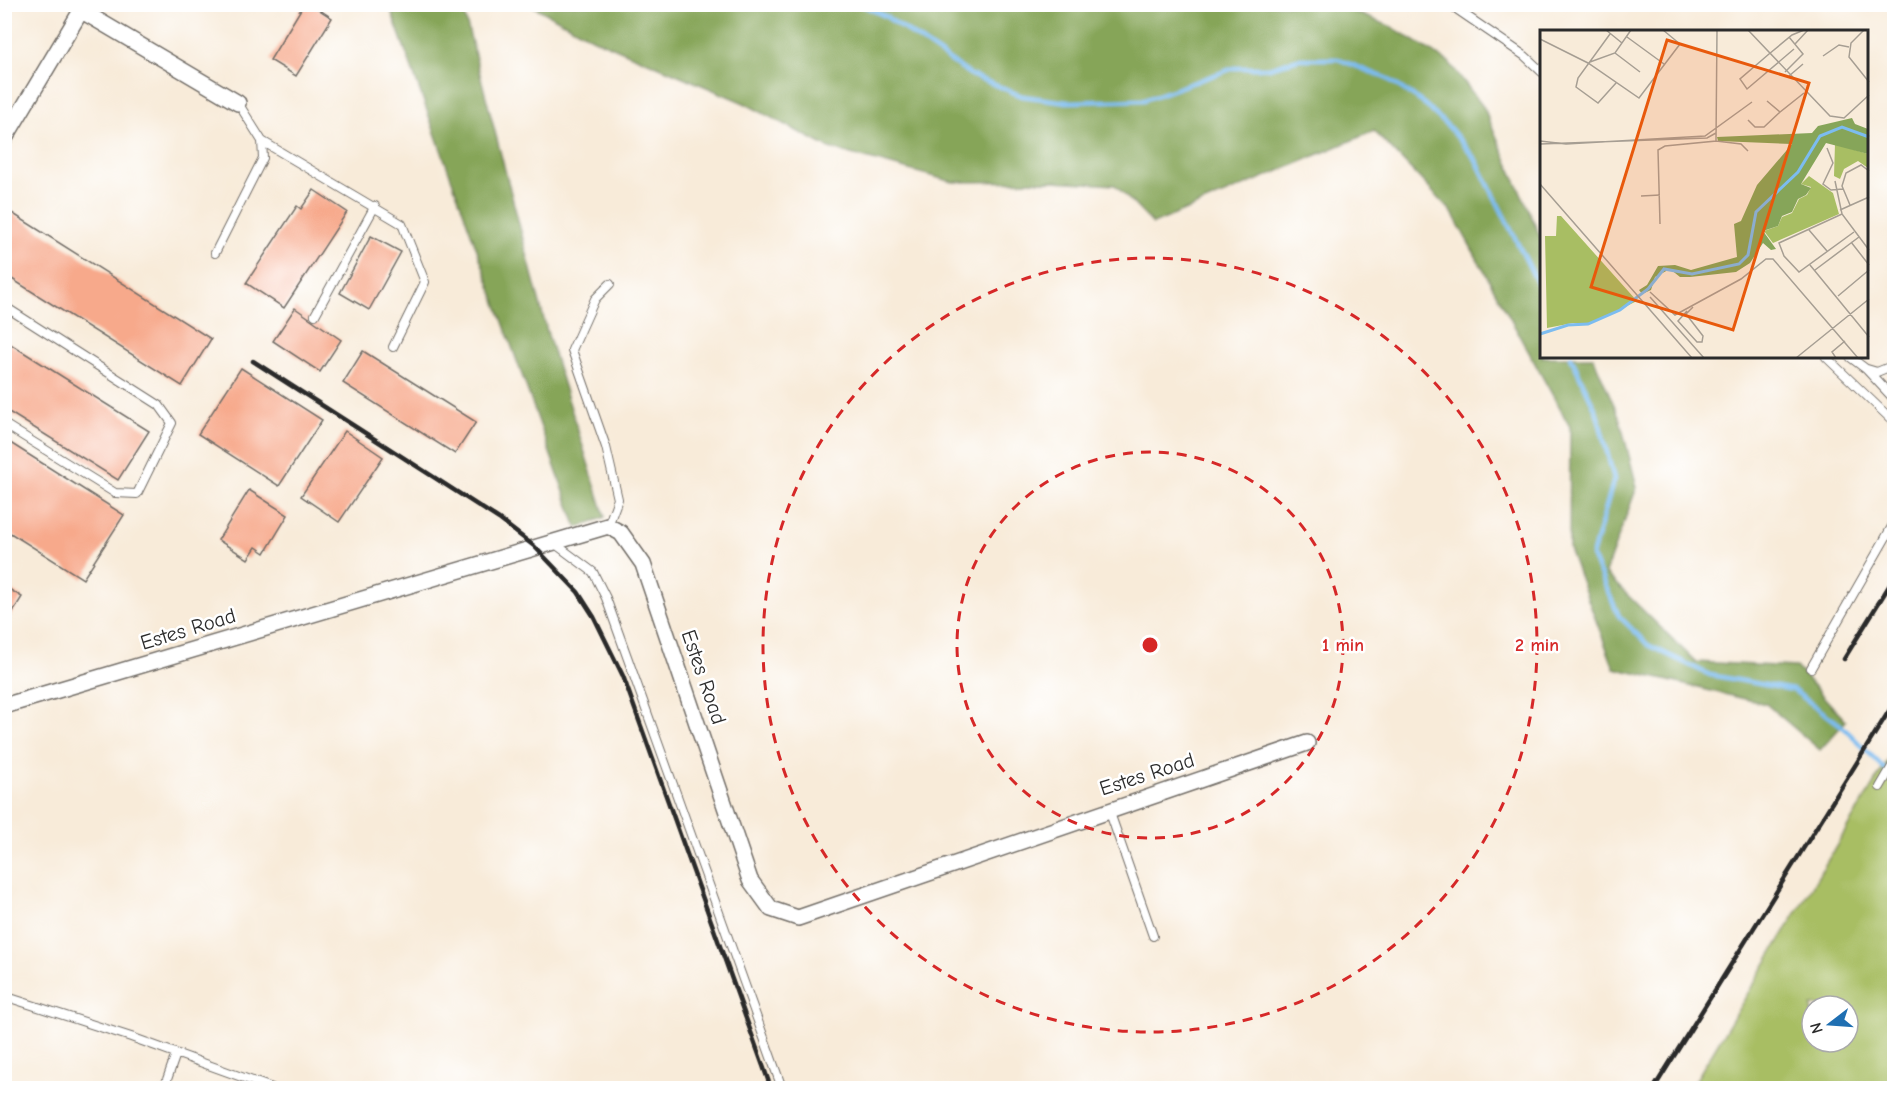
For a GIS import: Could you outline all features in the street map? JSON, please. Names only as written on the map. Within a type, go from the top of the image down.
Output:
[{"type":"street","points":[[4,140],[84,8],[238,104]]},
{"type":"street","name":"Estes Road","points":[[4,706],[608,526],[621,533],[643,564],[750,880],[771,909],[798,918],[1108,809],[1307,743]]},
{"type":"lane","points":[[1449,4],[1525,56],[1540,70]]},
{"type":"lane","points":[[238,104],[262,141],[402,224],[425,282],[393,347]]},
{"type":"lane","points":[[215,253],[263,159],[262,141]]},
{"type":"lane","points":[[315,315],[375,206]]},
{"type":"lane","points":[[608,526],[618,499],[606,447],[572,350],[595,299],[610,284]]},
{"type":"lane","points":[[4,306],[159,405],[172,423],[137,494],[115,493],[4,424]]},
{"type":"lane","points":[[1827,358],[1894,422]]},
{"type":"lane","points":[[1851,358],[1866,369],[1894,399]]},
{"type":"lane","points":[[1866,369],[1877,372],[1894,365]]},
{"type":"lane","points":[[1811,668],[1894,524]]},
{"type":"lane","points":[[552,541],[593,572],[606,598],[782,1089]]},
{"type":"lane","points":[[1880,787],[1894,763]]},
{"type":"lane","points":[[1108,809],[1153,936]]},
{"type":"lane","points":[[4,996],[272,1089]]},
{"type":"lane","points":[[164,1089],[176,1054]]},
{"type":"green space","points":[[1135,4],[1139,8],[1150,4],[1337,5],[1392,27],[1449,62],[1484,108],[1540,236],[1540,358],[1593,358],[1619,416],[1637,487],[1605,573],[1696,662],[1796,667],[1846,721],[1820,750],[1766,704],[1614,668],[1569,549],[1570,427],[1451,211],[1374,131],[1153,224],[1115,185],[1053,181],[953,182],[829,148],[744,103],[594,39],[531,5]]},
{"type":"green space","points":[[389,5],[462,5],[548,335],[605,517],[577,528]]},
{"type":"green space","points":[[1894,750],[1894,1088],[1691,1088]]},
{"type":"building","points":[[304,4],[321,4],[318,9],[332,18],[296,76],[270,60]]},
{"type":"building","points":[[314,190],[347,212],[284,308],[246,283],[297,206],[301,209]]},
{"type":"building","points":[[4,208],[211,339],[182,386],[4,274]]},
{"type":"building","points":[[371,236],[401,252],[369,310],[340,293]]},
{"type":"building","points":[[295,308],[341,340],[320,372],[273,341]]},
{"type":"building","points":[[4,340],[149,431],[118,480],[4,409]]},
{"type":"building","points":[[363,351],[476,422],[455,454],[343,383]]},
{"type":"building","points":[[241,368],[322,420],[279,486],[198,434]]},
{"type":"building","points":[[345,431],[383,457],[339,522],[301,496]]},
{"type":"building","points":[[4,439],[124,515],[83,579],[4,529]]},
{"type":"building","points":[[249,490],[288,515],[265,553],[256,547],[248,559],[218,540]]},
{"type":"building","points":[[4,586],[22,597],[4,626]]},
{"type":"waterway","points":[[860,4],[885,16],[971,75],[1022,96],[1067,102],[1144,100],[1234,68],[1269,68],[1298,59],[1338,59],[1388,79],[1423,103],[1449,127],[1476,160],[1540,288]]},
{"type":"waterway","points":[[1571,358],[1597,413],[1614,479],[1592,556],[1619,616],[1648,645],[1710,675],[1793,690],[1842,726],[1894,778]]},
{"type":"railway","points":[[253,361],[499,519],[534,546],[578,592],[594,617],[623,676],[771,1088]]},
{"type":"railway","points":[[1844,659],[1894,578]]},
{"type":"railway","points":[[1654,1088],[1894,703]]}]
